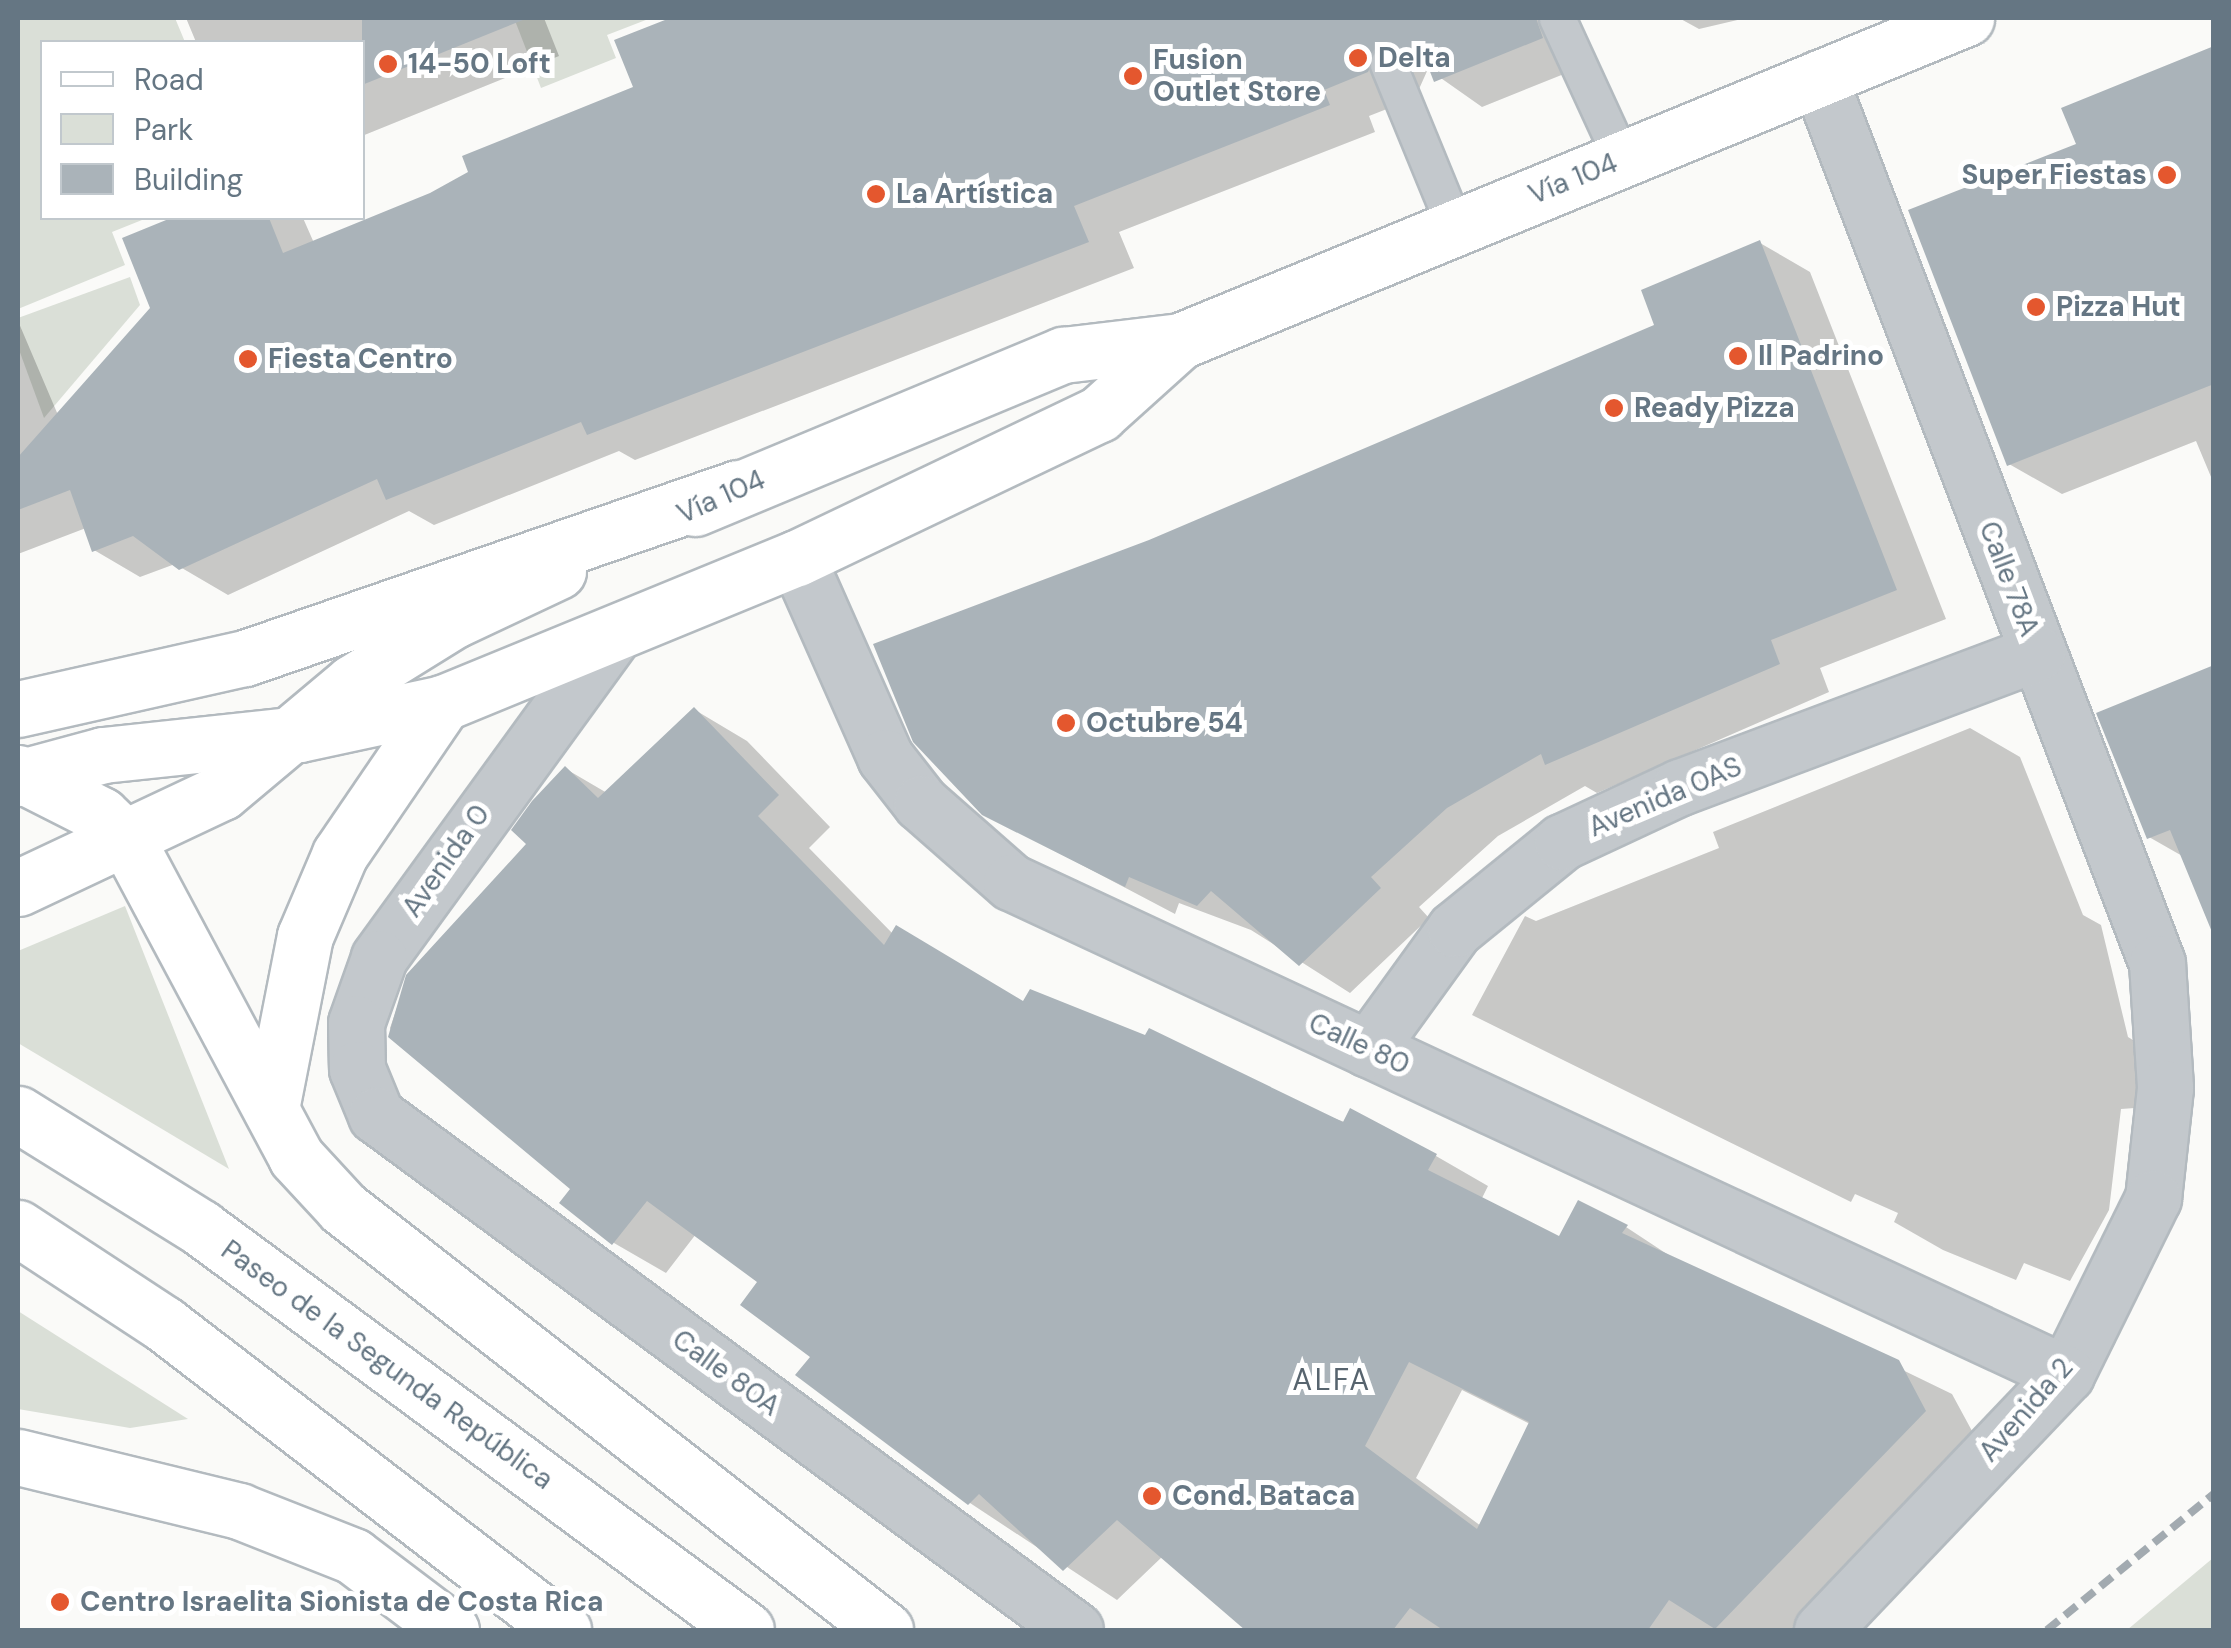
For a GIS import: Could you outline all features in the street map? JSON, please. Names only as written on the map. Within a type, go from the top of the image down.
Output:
[{"type":"main road","name":"Vía 104","points":[[18,888],[222,792],[298,734],[352,683],[454,620],[738,488],[1063,354],[1180,341],[1948,21]]},
{"type":"main road","name":"Vía 104","points":[[20,776],[103,755],[298,734],[443,703],[797,558],[1098,414],[1180,341]]},
{"type":"main road","points":[[18,709],[245,658],[738,488]]},
{"type":"main road","points":[[271,1109],[305,936],[340,854],[443,703]]},
{"type":"main road","points":[[20,776],[85,805],[126,840],[296,1157],[343,1208],[885,1630]]},
{"type":"main road","name":"Paseo de la Segunda República","points":[[18,1114],[200,1228],[746,1630]]},
{"type":"main road","points":[[18,1228],[164,1324],[563,1630]]},
{"type":"main road","points":[[18,1457],[239,1512],[353,1556],[451,1630]]},
{"type":"street","name":"Calle 78A","points":[[1819,78],[2158,963],[2166,1088]]},
{"type":"street","name":"Calle 80","points":[[797,558],[885,757],[960,841],[1011,882],[2066,1374]]},
{"type":"street","name":"Avenida 0","points":[[376,1115],[357,1069],[356,1022],[380,958],[614,634]]},
{"type":"street","name":"Avenida 0AS","points":[[1368,1049],[1455,930],[1562,842],[1680,787],[2037,654]]},
{"type":"street","name":"Avenida 2","points":[[1822,1630],[2066,1374],[2153,1198],[2166,1088]]},
{"type":"street","name":"Calle 80A","points":[[376,1115],[1075,1630]]},
{"type":"lane","points":[[1556,18],[1622,159]]},
{"type":"lane","points":[[1388,64],[1454,228]]},
{"type":"green space","points":[[18,18],[175,18],[184,40],[40,40],[40,220],[142,220],[112,232],[125,265],[18,309]]},
{"type":"green space","points":[[514,18],[651,18],[607,35],[616,58],[541,88]]},
{"type":"green space","points":[[130,277],[140,305],[44,418],[18,347],[18,318]]},
{"type":"green space","points":[[125,906],[229,1169],[18,1043],[18,951]]},
{"type":"green space","points":[[18,1311],[188,1419],[130,1428],[18,1409]]},
{"type":"green space","points":[[2213,1558],[2213,1630],[2127,1630]]},
{"type":"building","points":[[362,18],[523,18],[365,84]]},
{"type":"building","points":[[670,18],[1536,18],[1543,38],[1434,82],[1422,51],[1408,56],[1381,44],[1368,72],[1324,90],[1330,105],[1074,206],[1089,242],[587,435],[581,422],[386,500],[377,479],[179,570],[133,536],[92,552],[70,490],[18,510],[18,457],[150,308],[122,238],[166,220],[270,220],[283,253],[365,220],[468,172],[462,156],[633,87],[614,40]]},
{"type":"building","points":[[2214,46],[2214,384],[2007,466],[1908,210],[2076,144],[2061,108]]},
{"type":"building","points":[[1760,240],[1897,590],[1771,640],[1780,664],[1545,765],[1541,754],[1447,808],[1371,877],[1381,888],[1299,966],[1211,891],[1197,906],[1129,877],[1125,887],[982,815],[913,742],[873,644],[1149,540],[1654,325],[1641,290]]},
{"type":"building","points":[[2214,665],[2212,932],[2170,830],[2147,839],[2096,713]]},
{"type":"building","points":[[694,707],[779,795],[758,816],[884,945],[896,925],[1023,1001],[1030,989],[1145,1035],[1149,1028],[1343,1122],[1350,1108],[1437,1154],[1428,1170],[1559,1236],[1578,1200],[1628,1225],[1622,1233],[1899,1360],[1926,1411],[1715,1629],[1669,1600],[1648,1630],[1443,1630],[1410,1608],[1393,1630],[1245,1630],[1117,1520],[1063,1571],[979,1494],[968,1505],[795,1375],[810,1357],[740,1305],[757,1282],[647,1201],[612,1245],[559,1203],[570,1189],[388,1037],[406,975],[526,844],[511,830],[532,801],[565,766],[598,798]],"holes":[[[1409,1362],[1529,1422],[1477,1529],[1365,1446]]]},
{"type":"railway","points":[[2047,1630],[2214,1494]]},
{"type":"place","name":"Delta","points":[[1358,58]]},
{"type":"place","name":"14-50 Loft","points":[[388,64]]},
{"type":"place","name":"Fusion Outlet Store","points":[[1133,76]]},
{"type":"place","name":"Super Fiestas","points":[[2167,175]]},
{"type":"place","name":"La Artística","points":[[876,194]]},
{"type":"place","name":"Pizza Hut","points":[[2036,307]]},
{"type":"place","name":"Il Padrino","points":[[1738,356]]},
{"type":"place","name":"Fiesta Centro","points":[[248,359]]},
{"type":"place","name":"Ready Pizza","points":[[1614,408]]},
{"type":"place","name":"Octubre 54","points":[[1066,723]]},
{"type":"place","name":"Cond. Bataca","points":[[1152,1496]]},
{"type":"place","name":"Centro Israelita Sionista de Costa Rica","points":[[60,1602]]},
{"type":"district","name":"ALFA","points":[[1332,1380]]}]
